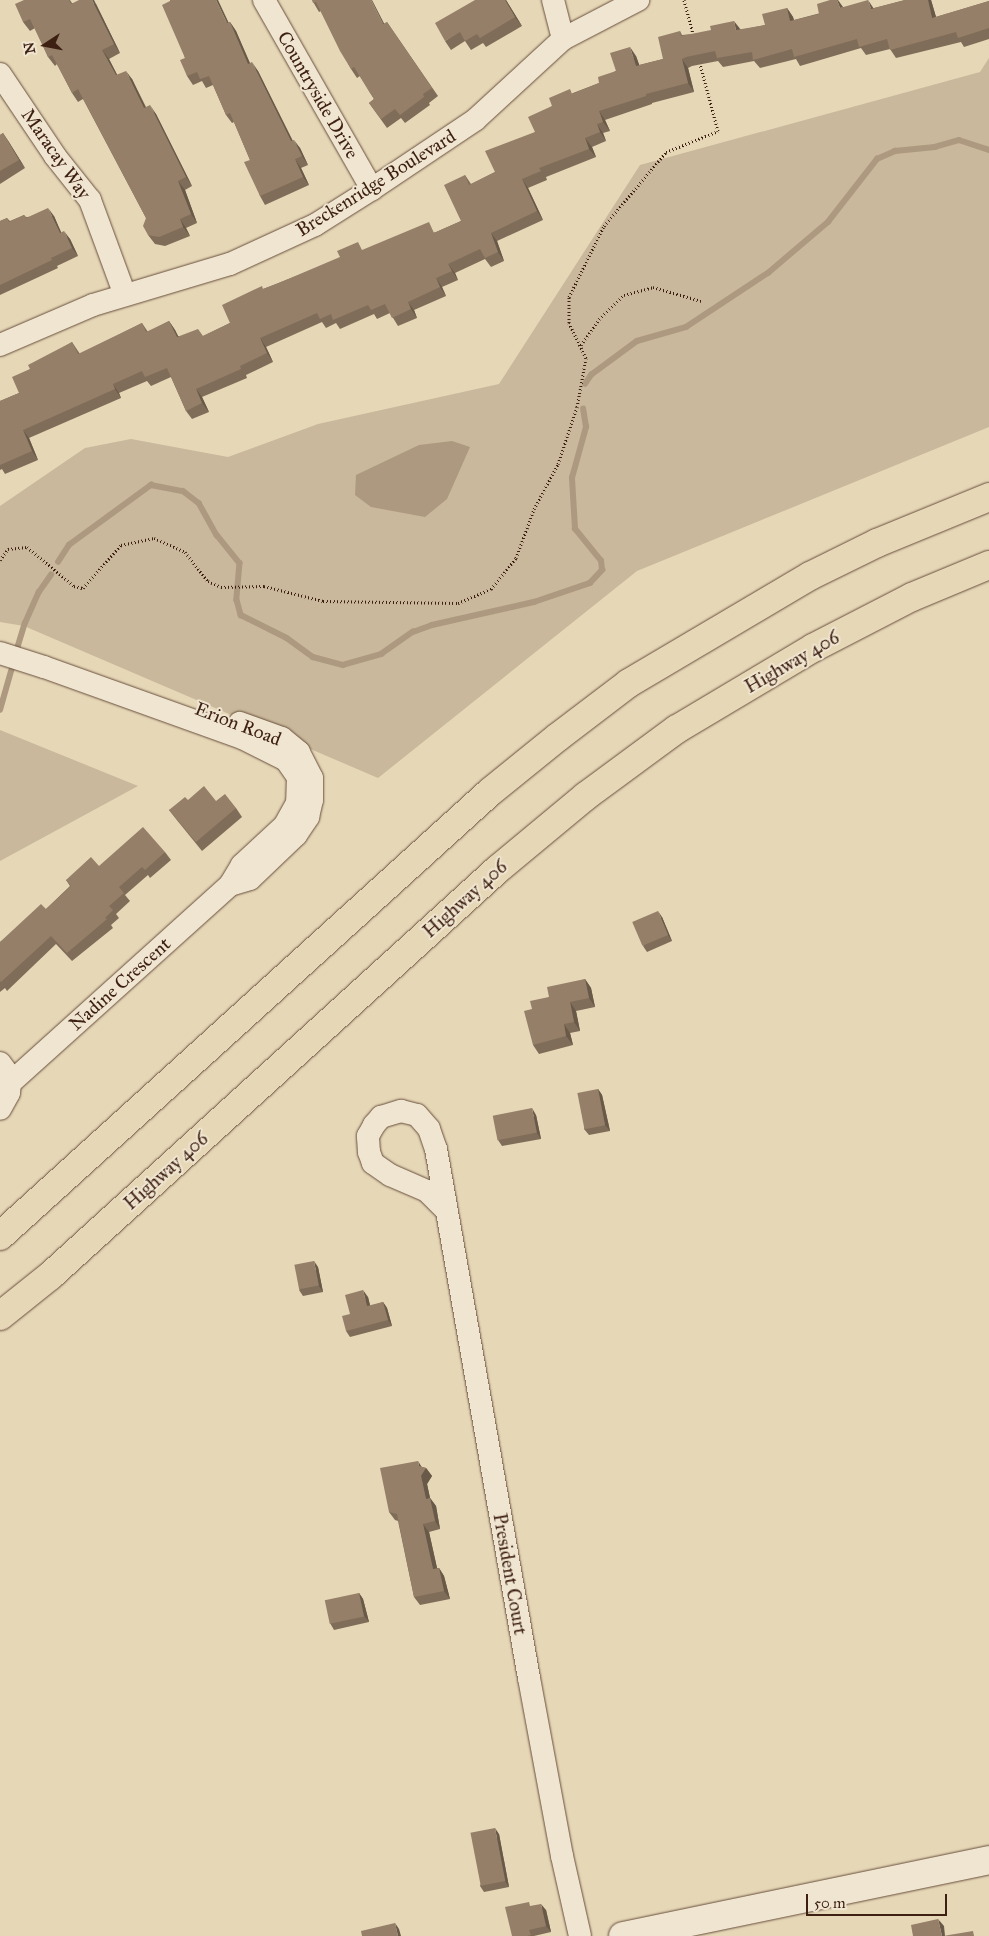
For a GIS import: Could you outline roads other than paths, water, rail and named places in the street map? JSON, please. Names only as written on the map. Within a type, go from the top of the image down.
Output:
[{"type":"highway","points":[[0,1236],[490,792],[629,683],[810,576],[877,543],[989,497]]},
{"type":"highway","name":"Highway 406","points":[[0,1316],[50,1276],[498,869],[586,796],[677,729],[813,648],[912,597],[989,565]]},
{"type":"street","name":"Countryside Drive","points":[[264,0],[372,189]]},
{"type":"street","points":[[553,0],[563,39]]},
{"type":"street","name":"Breckenridge Boulevard","points":[[0,345],[93,305],[230,264],[315,224],[372,189],[475,120],[563,39],[638,0]]},
{"type":"street","name":"Maracay Way","points":[[0,76],[55,156],[90,200],[125,295]]},
{"type":"street","name":"Erion Road","points":[[0,638],[46,661],[282,738],[299,752],[312,778],[312,800],[308,817],[296,835],[250,879],[230,885]]},
{"type":"street","name":"Erion Road","points":[[0,654],[46,661]]},
{"type":"street","name":"Nadine Crescent","points":[[0,1110],[10,1093],[10,1083],[230,885]]},
{"type":"street","points":[[0,1063],[8,1074],[10,1083]]},
{"type":"street","name":"President Court","points":[[446,1210],[562,1856],[580,1936]]},
{"type":"street","points":[[623,1936],[989,1860]]},
{"type":"waterway","points":[[585,384],[591,375],[637,341],[686,327],[768,273],[828,222],[877,159],[895,151],[935,147],[959,140],[989,150]]},
{"type":"waterway","points":[[58,562],[69,545],[151,485],[183,491],[199,503],[217,535],[240,563],[237,600],[241,615],[287,638],[313,657],[343,665],[381,654],[413,632],[432,625],[534,602],[590,583],[602,570],[601,561],[575,529],[572,478],[586,427],[583,409]]},
{"type":"waterway","points":[[16,652],[25,623],[39,592],[51,575]]},
{"type":"waterway","points":[[0,710],[14,661]]}]
